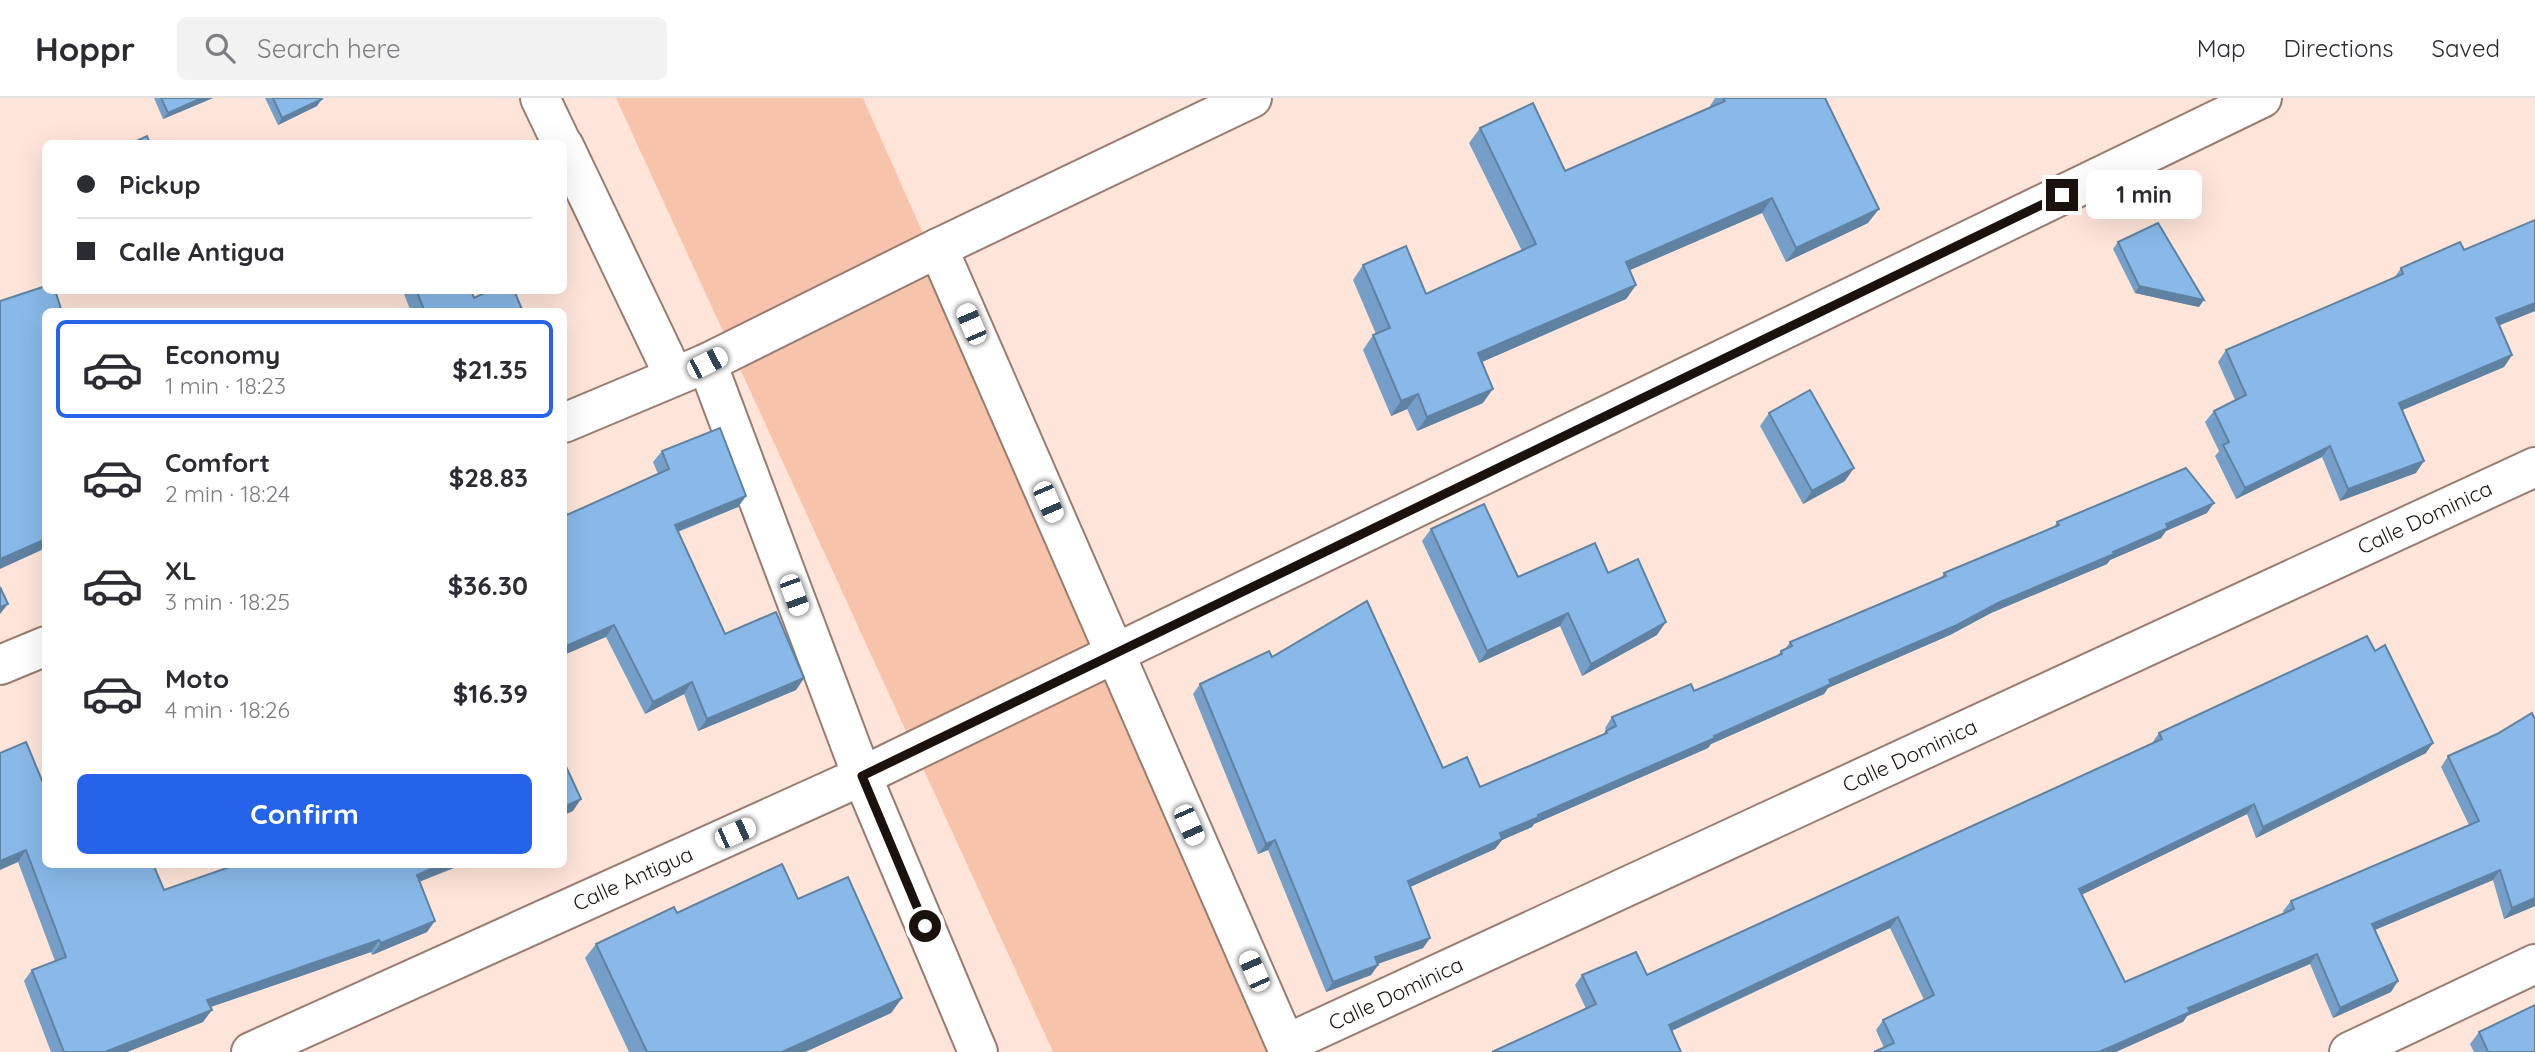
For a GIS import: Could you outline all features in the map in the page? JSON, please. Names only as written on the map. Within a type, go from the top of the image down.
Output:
[{"type":"street","points":[[540,98],[561,140]]},
{"type":"street","points":[[567,422],[691,369],[1252,98]]},
{"type":"street","name":"Calle Antigua","points":[[251,1052],[862,776],[2262,98]]},
{"type":"street","points":[[567,152],[691,369],[978,1052]]},
{"type":"street","points":[[938,248],[1288,1048]]},
{"type":"street","name":"Calle Dominica","points":[[1288,1048],[2535,467]]},
{"type":"street","points":[[0,665],[42,648]]},
{"type":"street","points":[[2349,1052],[2535,964]]},
{"type":"shaded area","points":[[616,98],[863,98],[1286,1052],[1053,1052]]},
{"type":"building","points":[[161,98],[202,98],[168,113]]},
{"type":"building","points":[[273,98],[321,98],[322,99],[282,118]]},
{"type":"building","points":[[1723,98],[1825,98],[1879,209],[1796,248],[1772,198],[1626,262],[1636,285],[1478,353],[1493,389],[1427,417],[1418,394],[1401,401],[1373,335],[1390,328],[1363,265],[1406,246],[1426,294],[1536,244],[1480,128],[1533,103],[1565,171],[1725,101]]},
{"type":"building","points":[[2535,220],[2535,303],[2496,318],[2512,355],[2399,403],[2424,461],[2348,489],[2330,446],[2245,488],[2223,445],[2229,442],[2214,411],[2246,395],[2226,350],[2403,274],[2401,268],[2460,242],[2464,250]]},
{"type":"building","points":[[2158,223],[2204,300],[2139,286],[2118,242]]},
{"type":"building","points":[[42,287],[42,294],[56,294],[61,308],[42,308],[42,541],[0,559],[0,301]]},
{"type":"building","points":[[418,294],[472,294],[474,298],[482,294],[516,294],[521,308],[423,308]]},
{"type":"building","points":[[1810,390],[1854,468],[1812,491],[1769,413]]},
{"type":"building","points":[[720,428],[746,496],[675,525],[725,634],[776,612],[804,678],[707,719],[692,682],[653,702],[614,625],[567,646],[567,515],[669,469],[662,451]]},
{"type":"building","points":[[2186,468],[2214,503],[2166,524],[2168,528],[2113,552],[2114,554],[1998,603],[1957,625],[1829,680],[1831,684],[1714,736],[1715,738],[1538,815],[1539,817],[1500,833],[1502,839],[1408,881],[1430,938],[1375,957],[1378,965],[1333,982],[1275,840],[1266,844],[1200,684],[1269,651],[1272,657],[1367,601],[1443,768],[1467,757],[1480,787],[1607,733],[1606,731],[1616,726],[1612,717],[1691,684],[1694,691],[1782,654],[1781,651],[1792,646],[1790,642],[1946,576],[1944,573],[2059,525],[2057,522]]},
{"type":"building","points":[[1484,504],[1518,577],[1595,543],[1608,573],[1638,559],[1666,622],[1591,664],[1568,613],[1487,651],[1431,529]]},
{"type":"building","points":[[0,587],[8,604],[0,607]]},
{"type":"building","points":[[2367,636],[2375,651],[2385,645],[2433,743],[2263,827],[2254,804],[2079,889],[2125,982],[2294,909],[2291,901],[2479,821],[2448,756],[2497,734],[2532,713],[2535,719],[2535,898],[2512,908],[2500,870],[2372,924],[2398,981],[2340,1008],[2317,954],[2188,1008],[2190,1012],[2099,1052],[1874,1052],[1894,1043],[1883,1020],[1934,995],[1898,917],[1669,1025],[1681,1052],[1492,1052],[1596,1004],[1582,975],[1636,952],[1647,975],[2162,739],[2159,733]]},
{"type":"building","points":[[26,742],[42,780],[42,868],[155,868],[164,890],[227,868],[433,868],[417,875],[435,921],[381,943],[379,940],[207,1000],[212,1010],[105,1052],[64,1052],[32,970],[66,957],[26,850],[0,861],[0,753]]},
{"type":"building","points":[[567,769],[581,799],[567,806]]},
{"type":"building","points":[[782,864],[798,899],[848,877],[902,998],[782,1052],[647,1052],[596,944],[674,907],[677,913]]},
{"type":"building","points":[[2535,1005],[2535,1052],[2488,1052],[2479,1032]]},
{"type":"route","points":[[925,926],[862,776],[2062,195]]}]
